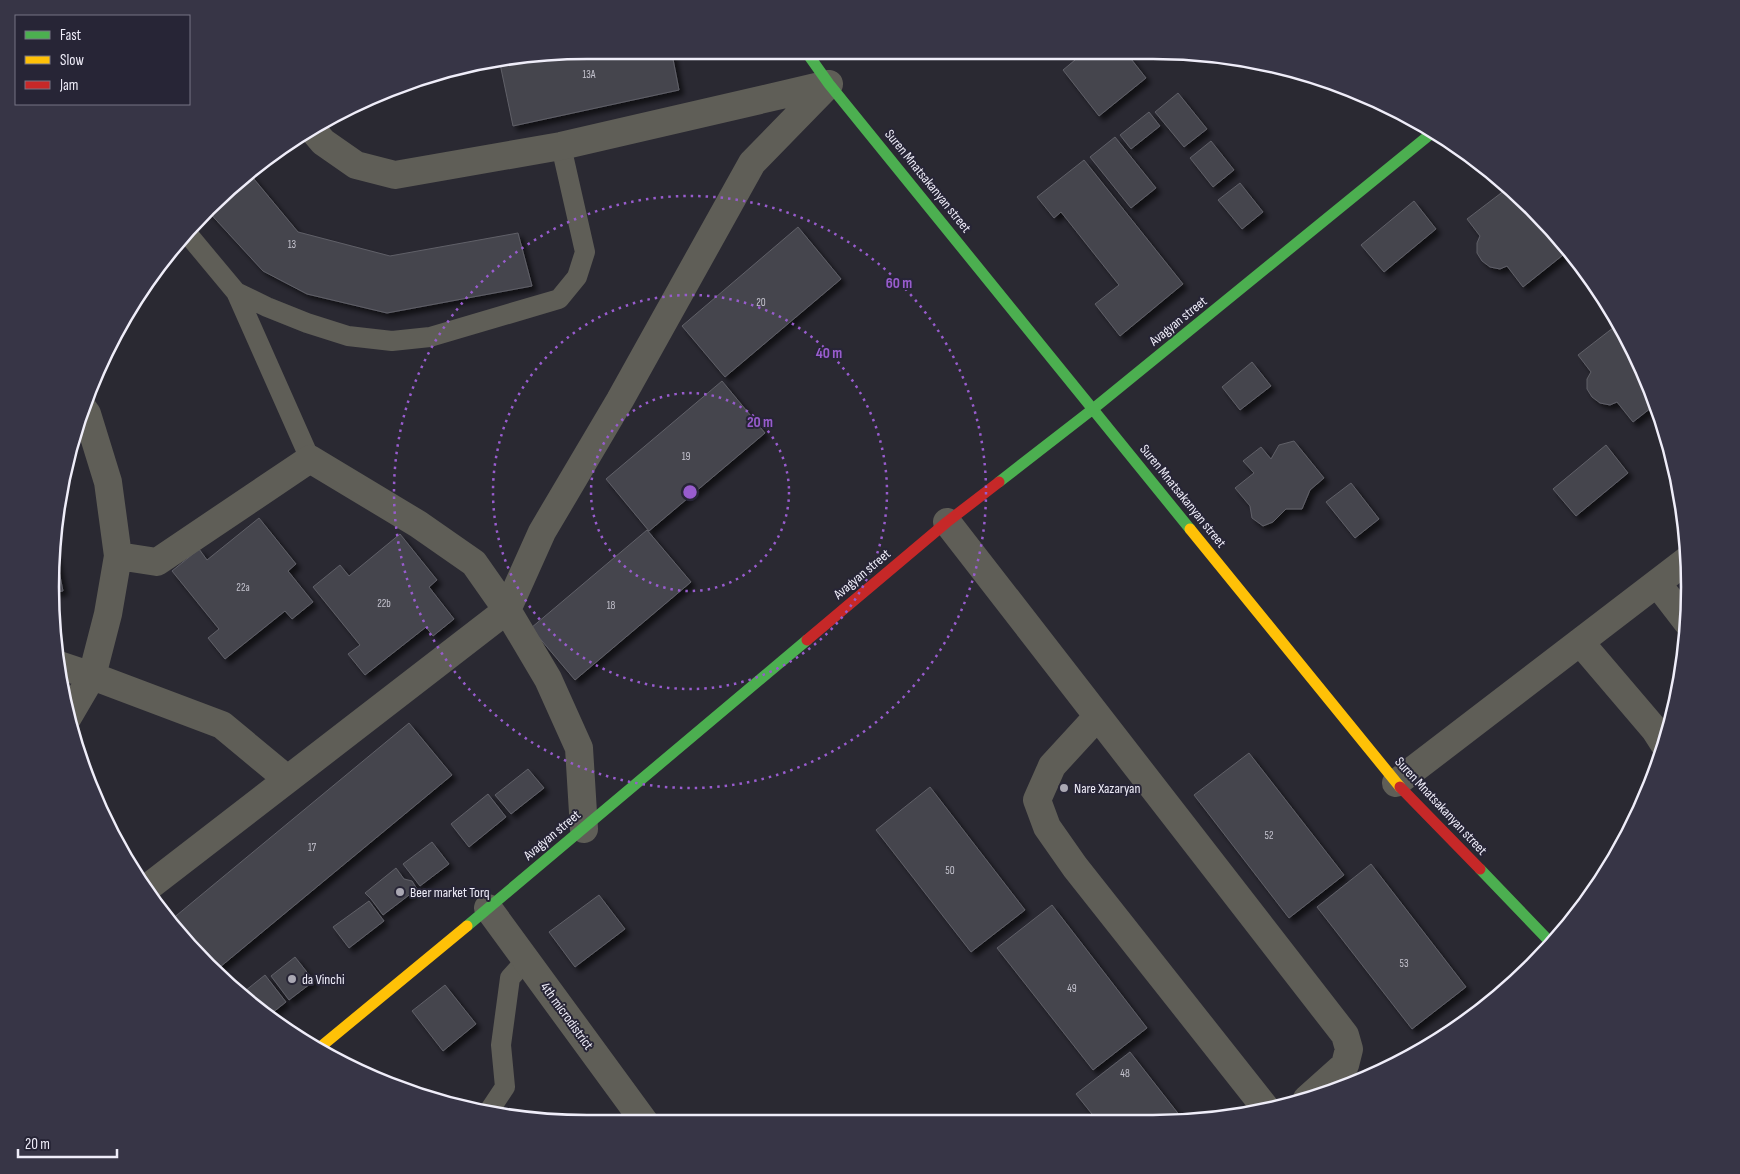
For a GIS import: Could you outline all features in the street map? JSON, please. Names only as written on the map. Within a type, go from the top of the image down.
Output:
[{"type":"street","name":"Suren Mnatsakanyan street","points":[[812,59],[829,84],[1396,783],[1547,939]]},
{"type":"street","points":[[316,134],[323,142],[356,165],[395,174],[561,146],[829,84]]},
{"type":"street","points":[[151,885],[507,610],[542,532],[620,400],[752,163],[829,84]]},
{"type":"street","name":"Avagyan street","points":[[324,1044],[584,829],[946,522],[1094,410],[1427,137]]},
{"type":"street","points":[[73,708],[92,676],[108,614],[118,556],[108,482],[88,416]]},
{"type":"street","points":[[118,556],[157,562],[310,459],[418,524],[474,563],[507,610],[548,679],[579,748],[584,829]]},
{"type":"street","points":[[946,522],[1345,1035],[1348,1049],[1345,1065],[1320,1088]]},
{"type":"street","points":[[1396,783],[1680,565]]},
{"type":"street","points":[[1657,583],[1680,614]]},
{"type":"street","points":[[1580,642],[1659,737]]},
{"type":"street","points":[[65,667],[222,725],[287,778]]},
{"type":"street","points":[[1097,717],[1052,766],[1037,800],[1047,828],[1075,867],[1262,1104]]},
{"type":"street","name":"4th microdistrict","points":[[488,908],[639,1115]]},
{"type":"lane","points":[[236,292],[267,308],[307,323],[348,336],[392,342],[430,337],[559,298],[577,277],[585,252],[561,146]]},
{"type":"lane","points":[[191,238],[236,292],[310,459]]},
{"type":"lane","points":[[492,1106],[504,1087],[501,1046],[510,978],[526,960]]},
{"type":"building","points":[[673,59],[679,90],[513,126],[500,66],[552,60]]},
{"type":"building","points":[[1131,59],[1146,78],[1099,116],[1063,70],[1075,60]]},
{"type":"building","points":[[1178,93],[1207,129],[1184,147],[1155,112]]},
{"type":"building","points":[[1149,112],[1160,126],[1131,149],[1120,135]]},
{"type":"building","points":[[1115,137],[1156,188],[1131,208],[1090,157]]},
{"type":"building","points":[[1211,141],[1234,170],[1213,187],[1190,158]]},
{"type":"building","points":[[1084,160],[1183,284],[1120,336],[1095,304],[1119,285],[1061,212],[1054,218],[1037,197]]},
{"type":"building","points":[[253,178],[298,232],[390,256],[518,233],[532,286],[387,313],[307,294],[263,271],[211,215]]},
{"type":"building","points":[[1240,183],[1263,212],[1242,229],[1218,200]]},
{"type":"building","points":[[1503,192],[1527,213],[1563,255],[1523,287],[1507,266],[1500,269],[1490,267],[1482,261],[1477,253],[1477,243],[1480,236],[1467,219]]},
{"type":"building","points":[[1414,201],[1436,229],[1384,272],[1361,245]]},
{"type":"building","points":[[798,227],[841,279],[725,377],[682,326]]},
{"type":"building","points":[[1613,328],[1627,353],[1650,409],[1633,422],[1617,402],[1610,405],[1600,403],[1592,397],[1587,389],[1587,379],[1591,372],[1578,355]]},
{"type":"building","points":[[1252,362],[1271,386],[1240,410],[1222,387]]},
{"type":"building","points":[[722,381],[765,433],[649,531],[606,479]]},
{"type":"building","points":[[1294,441],[1324,478],[1310,490],[1302,509],[1286,509],[1273,522],[1263,526],[1252,518],[1250,506],[1235,488],[1254,473],[1243,461],[1261,447],[1271,459],[1279,445]]},
{"type":"building","points":[[1606,445],[1628,473],[1576,516],[1553,489]]},
{"type":"building","points":[[1351,483],[1379,519],[1355,538],[1326,502]]},
{"type":"building","points":[[259,518],[296,564],[288,571],[313,602],[292,619],[285,611],[225,659],[208,638],[219,629],[172,571],[199,549],[207,560]]},
{"type":"building","points":[[647,530],[691,582],[575,680],[531,628]]},
{"type":"building","points":[[400,534],[437,580],[429,587],[454,619],[433,636],[426,627],[365,675],[348,654],[360,645],[313,587],[340,565],[349,576]]},
{"type":"building","points":[[59,573],[63,591],[59,591]]},
{"type":"building","points":[[409,723],[452,775],[220,967],[175,917]]},
{"type":"building","points":[[1249,753],[1344,875],[1289,918],[1194,795]]},
{"type":"building","points":[[528,769],[544,788],[511,814],[495,795]]},
{"type":"building","points":[[930,787],[1025,910],[971,952],[876,830]]},
{"type":"building","points":[[488,794],[506,817],[469,847],[451,824]]},
{"type":"building","points":[[432,842],[449,864],[420,886],[403,864]]},
{"type":"building","points":[[1371,864],[1466,987],[1412,1029],[1317,907]]},
{"type":"building","points":[[396,868],[404,879],[412,881],[417,889],[383,915],[365,893]]},
{"type":"building","points":[[599,895],[625,929],[575,967],[549,932]]},
{"type":"building","points":[[369,901],[384,921],[349,948],[333,927]]},
{"type":"building","points":[[1052,905],[1147,1028],[1093,1070],[997,948]]},
{"type":"building","name":"da Vinchi","points":[[295,957],[314,981],[289,1000],[271,976]]},
{"type":"building","points":[[265,975],[286,1002],[274,1012],[246,990]]},
{"type":"building","points":[[445,985],[476,1024],[443,1051],[412,1011]]},
{"type":"building","points":[[1130,1052],[1179,1114],[1093,1115],[1076,1094]]},
{"type":"traffic: fast","points":[[811,59],[829,84],[1190,529]]},
{"type":"traffic: fast","points":[[999,482],[1093,409],[1427,137]]},
{"type":"traffic: fast","points":[[467,926],[807,640]]},
{"type":"traffic: fast","points":[[1480,869],[1547,939]]},
{"type":"traffic: slow","points":[[1190,529],[1400,787]]},
{"type":"traffic: slow","points":[[324,1044],[467,926]]},
{"type":"traffic: jam","points":[[807,640],[947,522],[999,482]]},
{"type":"traffic: jam","points":[[1400,787],[1480,869]]},
{"type":"place","name":"Nare Xazaryan","points":[[1064,788]]},
{"type":"place","name":"Beer market Torq","points":[[400,892]]},
{"type":"place","name":"da Vinchi","points":[[292,979]]}]
